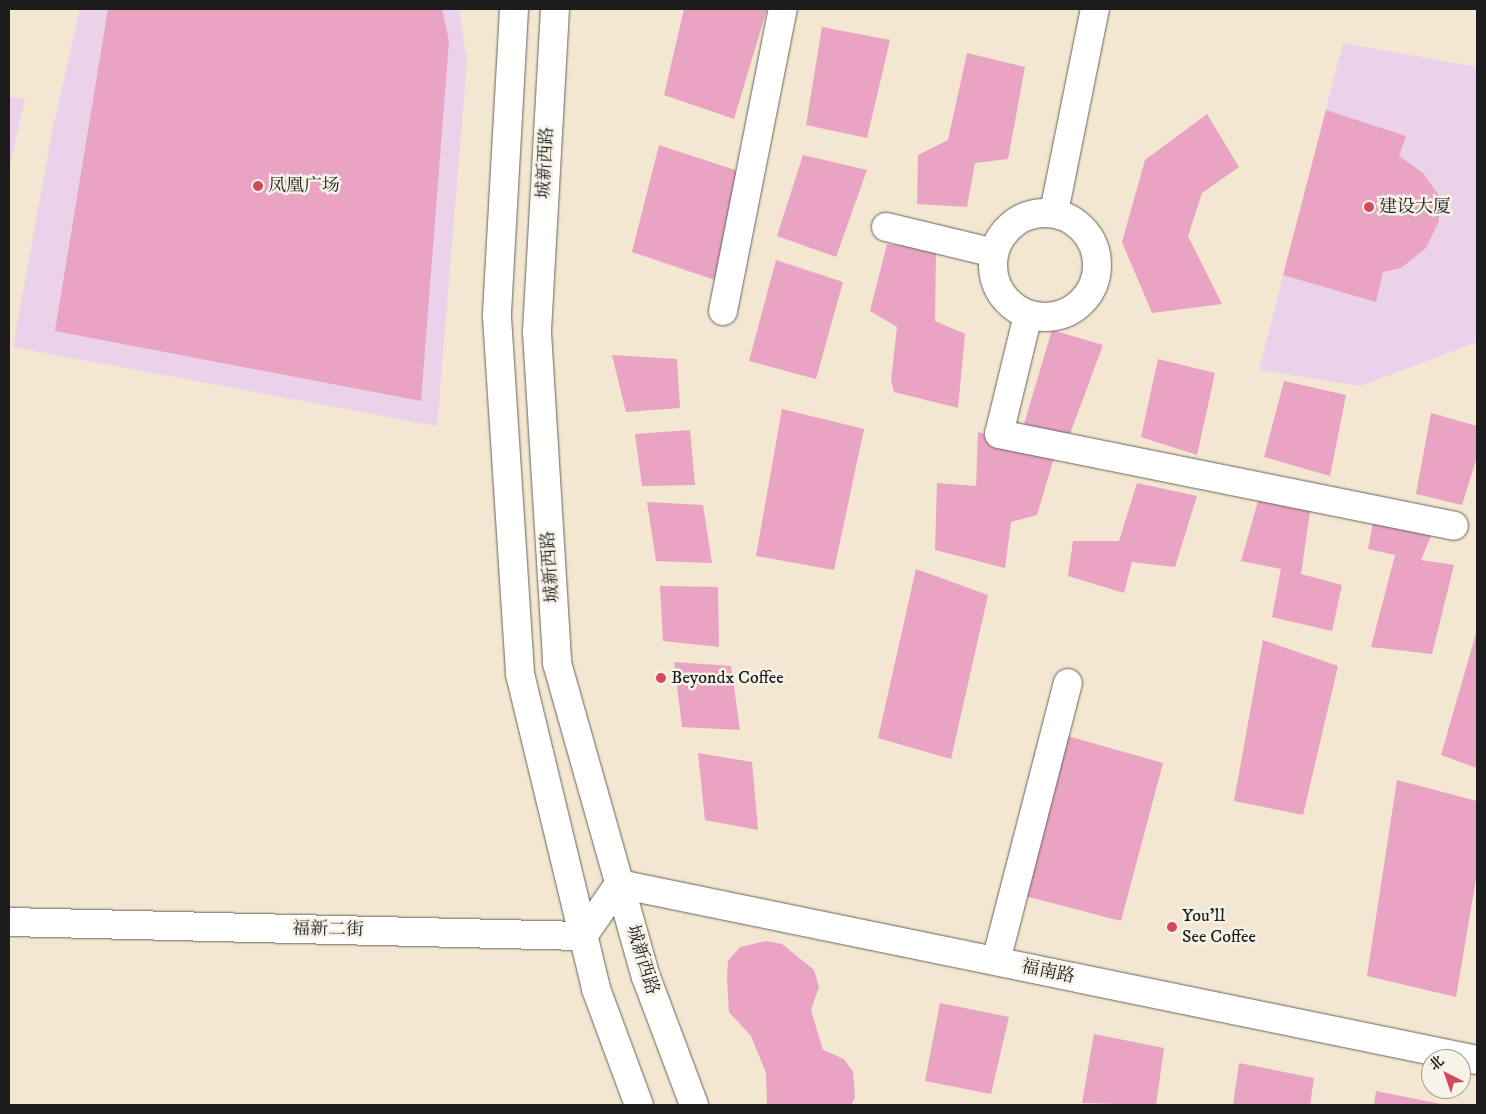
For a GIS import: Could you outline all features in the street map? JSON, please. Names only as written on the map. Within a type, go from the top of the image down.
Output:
[{"type":"main road","points":[[499,9],[512,49]]},
{"type":"main road","points":[[514,9],[497,317],[520,674],[596,989],[639,1105]]},
{"type":"main road","name":"城新西路","points":[[555,9],[537,332],[558,663],[646,977],[694,1105]]},
{"type":"main road","points":[[553,41],[570,9]]},
{"type":"main road","points":[[723,311],[783,9]]},
{"type":"main road","points":[[1054,212],[1094,9]]},
{"type":"main road","points":[[1054,212],[1083,229],[1093,243],[1098,260],[1096,277],[1089,293],[1077,306],[1062,315],[1028,315],[1013,307],[1001,294],[994,278],[994,253],[1006,230],[1019,219],[1054,212]]},
{"type":"main road","points":[[886,227],[994,253]]},
{"type":"main road","points":[[1028,315],[998,434],[1454,526]]},
{"type":"main road","points":[[996,961],[1068,683]]},
{"type":"main road","points":[[583,936],[619,884]]},
{"type":"main road","name":"福南路","points":[[619,884],[1477,1060]]},
{"type":"main road","name":"福新二街","points":[[9,922],[583,936]]},
{"type":"shaded area","name":"凤凰广场","points":[[80,9],[459,9],[467,62],[437,426],[13,347],[53,127]]},
{"type":"shaded area","name":"建设大厦","points":[[1343,43],[1477,67],[1477,342],[1361,386],[1259,370]]},
{"type":"shaded area","points":[[9,97],[25,99],[9,170]]},
{"type":"building","name":"凤凰广场","points":[[108,9],[442,9],[449,41],[421,401],[55,331]]},
{"type":"building","points":[[684,9],[767,9],[734,119],[664,95]]},
{"type":"building","points":[[822,27],[890,40],[867,138],[806,125]]},
{"type":"building","points":[[967,53],[1025,67],[1008,159],[975,163],[967,207],[917,204],[918,155],[948,140]]},
{"type":"building","name":"建设大厦","points":[[1326,110],[1406,136],[1399,156],[1423,173],[1438,194],[1439,221],[1426,248],[1401,268],[1383,272],[1376,302],[1283,275]]},
{"type":"building","points":[[1207,114],[1239,167],[1202,193],[1188,236],[1222,304],[1152,313],[1122,242],[1145,160]]},
{"type":"building","points":[[659,145],[738,171],[715,280],[632,252]]},
{"type":"building","points":[[803,155],[867,170],[836,257],[777,236]]},
{"type":"building","points":[[887,244],[936,250],[935,321],[965,334],[958,408],[894,392],[891,380],[897,327],[870,311]]},
{"type":"building","points":[[776,260],[843,282],[816,379],[749,361]]},
{"type":"building","points":[[1052,330],[1103,345],[1070,434],[1024,424]]},
{"type":"building","points":[[612,355],[677,359],[680,408],[626,412]]},
{"type":"building","points":[[1158,359],[1215,373],[1197,455],[1141,437]]},
{"type":"building","points":[[1284,381],[1346,395],[1330,476],[1264,457]]},
{"type":"building","points":[[782,409],[864,429],[834,570],[756,556]]},
{"type":"building","points":[[1431,413],[1477,426],[1477,457],[1462,505],[1416,494]]},
{"type":"building","points":[[690,430],[695,485],[642,486],[635,434]]},
{"type":"building","points":[[978,432],[1054,458],[1037,515],[1011,522],[1005,568],[935,550],[937,483],[976,486]]},
{"type":"building","points":[[1137,483],[1197,496],[1175,567],[1132,562],[1124,593],[1068,576],[1073,541],[1119,541]]},
{"type":"building","points":[[1260,494],[1311,505],[1301,574],[1342,585],[1332,631],[1272,617],[1281,569],[1241,561]]},
{"type":"building","points":[[647,502],[703,505],[712,563],[656,561]]},
{"type":"building","points":[[1374,517],[1433,531],[1421,560],[1454,565],[1432,654],[1371,647],[1395,555],[1368,549]]},
{"type":"building","points":[[916,569],[988,595],[951,759],[878,738]]},
{"type":"building","points":[[660,586],[718,587],[719,647],[663,641]]},
{"type":"building","points":[[1477,630],[1477,768],[1441,755]]},
{"type":"building","points":[[1263,640],[1338,666],[1303,815],[1234,801]]},
{"type":"building","points":[[674,662],[731,666],[740,730],[682,727]]},
{"type":"building","points":[[1064,735],[1163,763],[1121,921],[1025,896]]},
{"type":"building","points":[[698,753],[752,762],[758,830],[705,820]]},
{"type":"building","points":[[1397,780],[1477,801],[1477,873],[1456,997],[1367,976]]},
{"type":"building","points":[[766,941],[782,944],[814,970],[819,987],[811,1010],[823,1050],[844,1059],[853,1072],[855,1098],[851,1105],[767,1105],[766,1073],[751,1036],[729,1012],[727,979],[728,961],[740,947]]},
{"type":"building","points":[[940,1003],[1009,1017],[991,1094],[925,1081]]},
{"type":"building","points":[[1094,1034],[1164,1048],[1156,1105],[1082,1103]]},
{"type":"building","points":[[1239,1063],[1314,1078],[1310,1105],[1233,1105]]},
{"type":"building","points":[[1376,1091],[1441,1104],[1441,1105],[1374,1105]]},
{"type":"place","name":"凤凰广场","points":[[258,186]]},
{"type":"place","name":"建设大厦","points":[[1369,207]]},
{"type":"place","name":"Beyondx Coffee","points":[[661,678]]},
{"type":"place","name":"You'll See Coffee","points":[[1172,927]]}]
